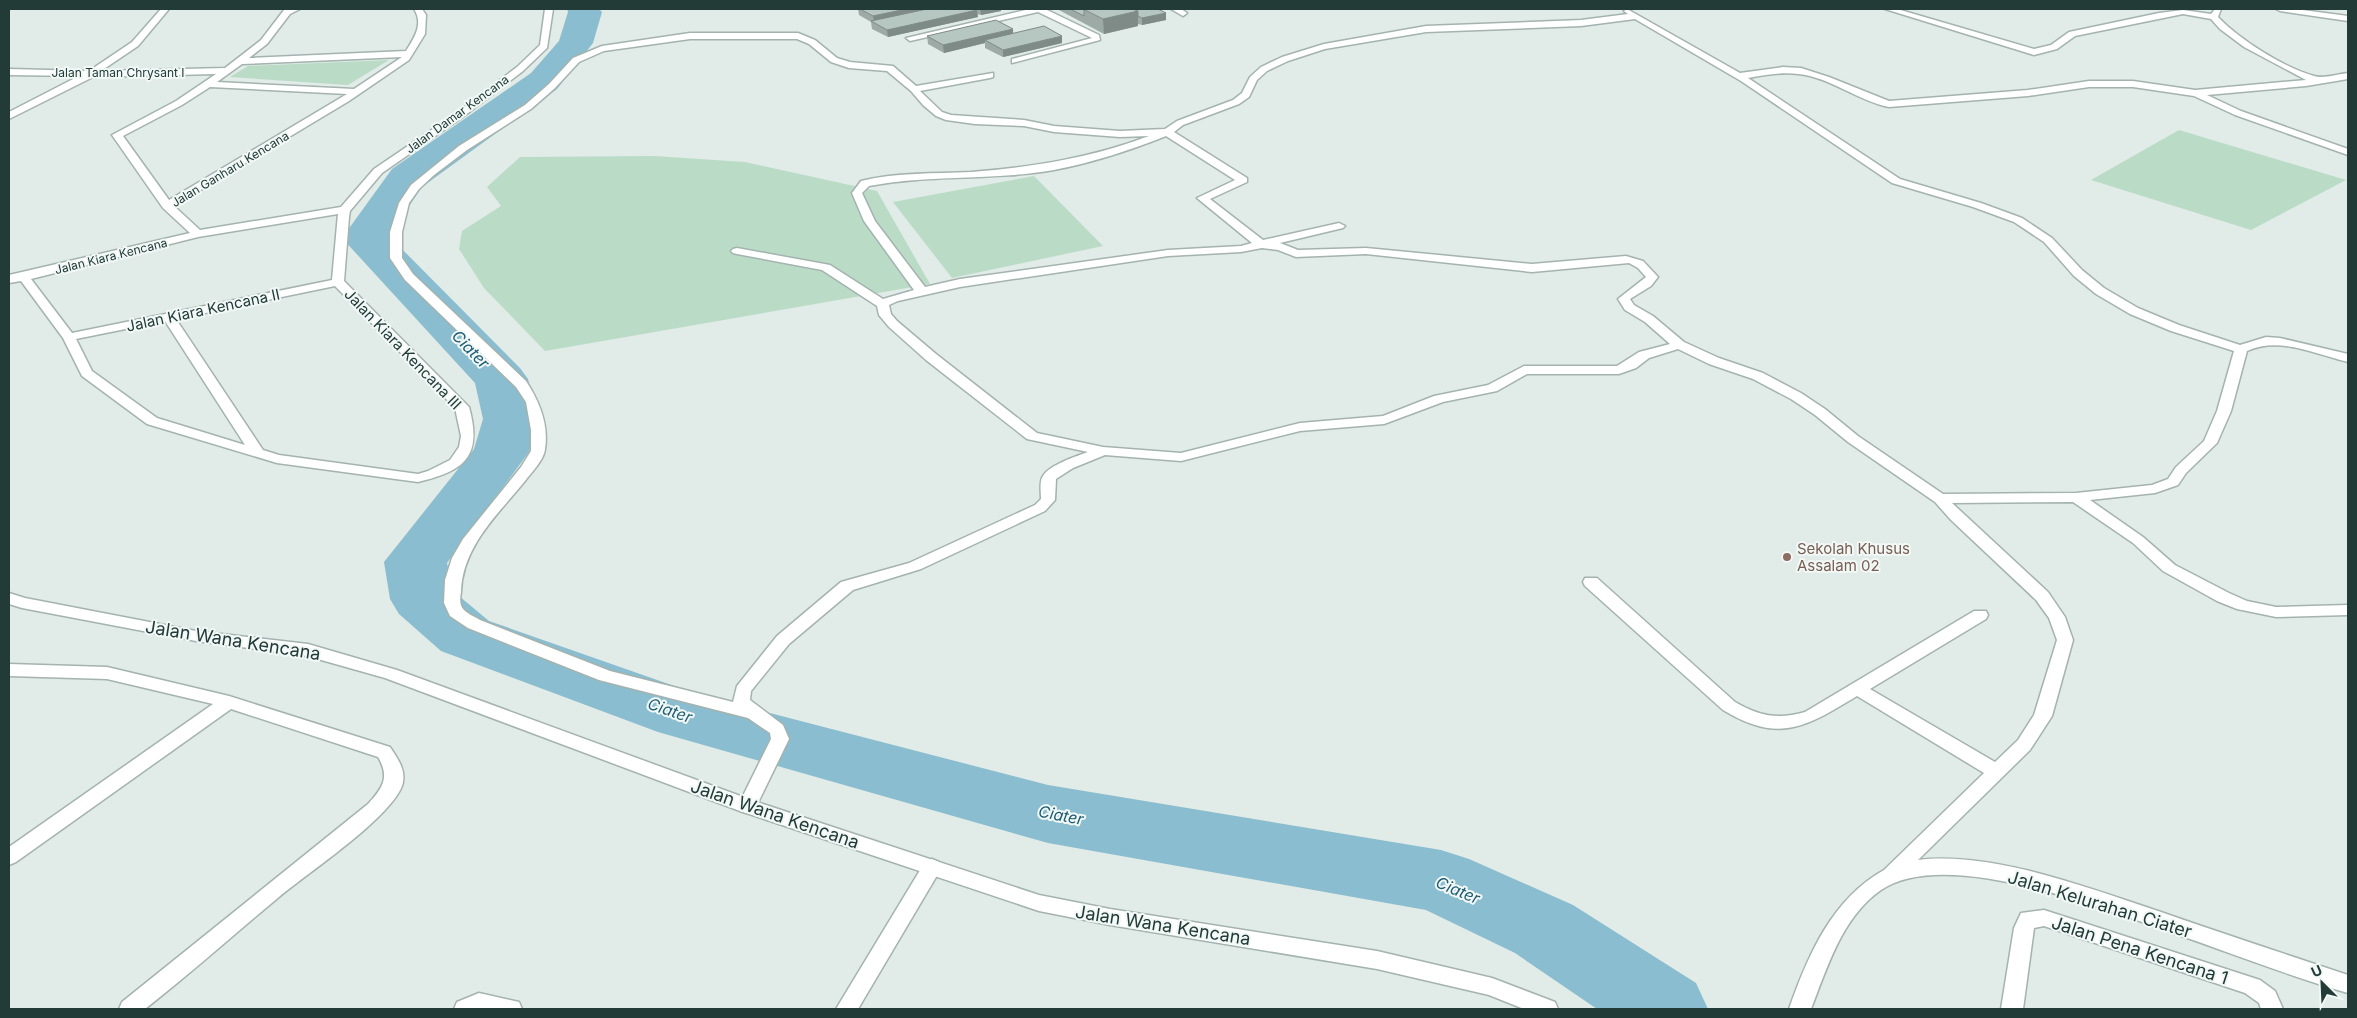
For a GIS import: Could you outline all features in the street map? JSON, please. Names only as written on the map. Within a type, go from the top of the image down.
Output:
[{"type":"street","points":[[9,116],[91,74],[135,44],[164,9]]},
{"type":"street","points":[[167,206],[117,135],[179,103],[227,72],[264,42],[287,12],[296,9]]},
{"type":"street","name":"Jalan Ganharu Kencana","points":[[198,234],[167,206],[355,92],[406,58],[421,34],[422,15],[418,9]]},
{"type":"street","name":"Jalan Damar Kencana","points":[[345,210],[378,171],[461,114],[520,69],[544,46],[548,9]]},
{"type":"street","points":[[910,38],[1040,9],[1096,37],[1096,40],[1015,61]]},
{"type":"street","points":[[1889,9],[2034,52],[2054,47],[2072,34],[2158,16],[2184,12],[2214,17],[2228,32],[2266,57],[2314,80]]},
{"type":"street","points":[[2214,17],[2220,9]]},
{"type":"street","points":[[2280,9],[2348,19]]},
{"type":"street","points":[[920,291],[870,221],[857,193],[865,183],[903,176],[969,175],[1053,167],[1137,144],[1167,132],[1180,123],[1236,102],[1246,95],[1253,79],[1264,70],[1285,59],[1324,47],[1426,30],[1581,23],[1632,11],[1738,76],[1896,181],[1931,193],[1977,205],[2018,220],[2048,240],[2078,273],[2100,291],[2134,311],[2175,328],[2241,349]]},
{"type":"street","points":[[747,806],[780,739],[776,728],[749,712],[605,676],[474,624],[456,612],[452,603],[453,580],[460,558],[468,542],[527,469],[538,451],[538,430],[533,402],[521,384],[409,277],[396,258],[396,232],[404,203],[415,187],[463,148],[528,107],[552,86],[576,60],[602,48],[690,36],[798,36],[812,42],[834,60],[849,65],[890,68],[939,114],[959,120],[1024,123],[1054,129],[1120,134],[1167,132],[1241,176],[1243,180],[1202,198],[1261,244],[1306,255],[1366,251],[1532,268],[1634,259],[1642,264],[1652,277],[1650,282],[1630,292],[1624,299],[1629,307],[1649,319],[1679,345],[1758,376],[1796,396],[1820,412],[1853,439],[1940,499],[1956,517],[2042,596],[2057,617],[2065,640],[2043,716],[2024,745],[1891,875]]},
{"type":"street","points":[[240,61],[408,54]]},
{"type":"street","points":[[2348,68],[2337,70],[2348,75]]},
{"type":"street","points":[[1738,76],[1783,70],[1802,72],[1826,79],[1880,102],[1890,104],[2028,93],[2089,84],[2133,84],[2195,93],[2306,83],[2348,75]]},
{"type":"street","name":"Jalan Taman Chrysant I","points":[[9,72],[91,74],[227,72]]},
{"type":"street","points":[[914,89],[990,75]]},
{"type":"street","points":[[208,84],[355,92]]},
{"type":"street","points":[[2195,93],[2238,113],[2348,152]]},
{"type":"street","points":[[198,234],[345,210]]},
{"type":"street","name":"Jalan Kiara Kencana III","points":[[24,277],[69,337],[87,373],[152,421],[277,459],[418,478],[435,475],[450,468],[461,458],[466,447],[469,427],[462,407],[338,282],[345,210]]},
{"type":"street","points":[[883,304],[894,298],[920,291],[989,278],[1168,253],[1241,249],[1339,226]]},
{"type":"street","name":"Jalan Kiara Kencana","points":[[9,279],[24,277],[198,234]]},
{"type":"street","points":[[737,251],[826,267],[883,304]]},
{"type":"street","name":"Jalan Kiara Kencana II","points":[[69,337],[338,282]]},
{"type":"street","points":[[883,304],[884,315],[931,358],[1032,436],[1103,451],[1181,457],[1300,427],[1384,420],[1439,399],[1492,388],[1524,370],[1619,370],[1631,365],[1644,355],[1679,345]]},
{"type":"street","points":[[168,317],[258,454]]},
{"type":"street","points":[[1940,499],[2076,497],[2155,489],[2173,482],[2181,470],[2210,443],[2224,412],[2241,349],[2250,343],[2288,343],[2348,358]]},
{"type":"street","points":[[749,712],[741,701],[742,690],[783,640],[847,586],[915,566],[1034,512],[1045,505],[1048,500],[1049,477],[1068,466],[1103,451]]},
{"type":"street","points":[[2076,497],[2138,540],[2169,568],[2203,588],[2223,597],[2243,605],[2276,612],[2348,610]]},
{"type":"street","points":[[1591,582],[1729,706],[1747,718],[1766,724],[1789,724],[1811,716],[1980,616]]},
{"type":"street","name":"Jalan Wana Kencana","points":[[9,598],[22,603],[196,636],[308,650],[391,674],[747,806],[1038,903],[1110,917],[1377,960],[1492,987],[1547,1009]]},
{"type":"street","points":[[9,670],[107,673],[229,702],[384,752],[393,766],[396,777],[391,791],[372,810],[271,891],[130,1009]]},
{"type":"street","points":[[1856,688],[1997,772]]},
{"type":"street","points":[[9,856],[229,702]]},
{"type":"street","name":"Jalan Kelurahan Ciater","points":[[1800,1009],[1840,919],[1869,890],[1891,875],[1929,865],[1990,871],[2070,891],[2348,984]]},
{"type":"street","points":[[847,1009],[932,867]]},
{"type":"street","name":"Jalan Pena Kencana 1","points":[[2012,1009],[2024,928],[2028,919],[2044,918],[2252,986],[2267,997],[2272,1009]]},
{"type":"street","points":[[464,1009],[479,1002],[511,1009]]},
{"type":"green space","points":[[389,60],[348,85],[230,77],[248,66]]},
{"type":"green space","points":[[2179,130],[2346,180],[2251,230],[2091,180]]},
{"type":"green space","points":[[654,156],[745,162],[877,191],[930,284],[545,351],[484,288],[459,249],[462,231],[501,206],[487,187],[520,157]]},
{"type":"green space","points":[[1034,176],[1103,246],[952,278],[893,202]]},
{"type":"building","points":[[860,9],[906,9],[873,16]]},
{"type":"building","points":[[927,9],[977,10],[887,30],[871,21]]},
{"type":"building","points":[[1070,9],[1084,9],[1084,16]]},
{"type":"building","points":[[1083,9],[1133,9],[1138,11],[1103,19]]},
{"type":"building","points":[[1133,9],[1158,9],[1166,13],[1142,18],[1138,16],[1138,11]]},
{"type":"building","points":[[996,20],[1013,29],[943,45],[927,36]]},
{"type":"building","points":[[1044,26],[1062,36],[1003,50],[985,40]]},
{"type":"waterway","name":"Ciater","points":[[583,9],[585,12],[576,43],[544,81],[407,178],[365,238],[501,379],[511,419],[501,452],[415,562],[422,599],[465,636],[683,715],[1048,814],[1441,881],[1544,929],[1665,1009]]},
{"type":"place","name":"Sekolah Khusus Assalam 02","points":[[1787,557]]}]
